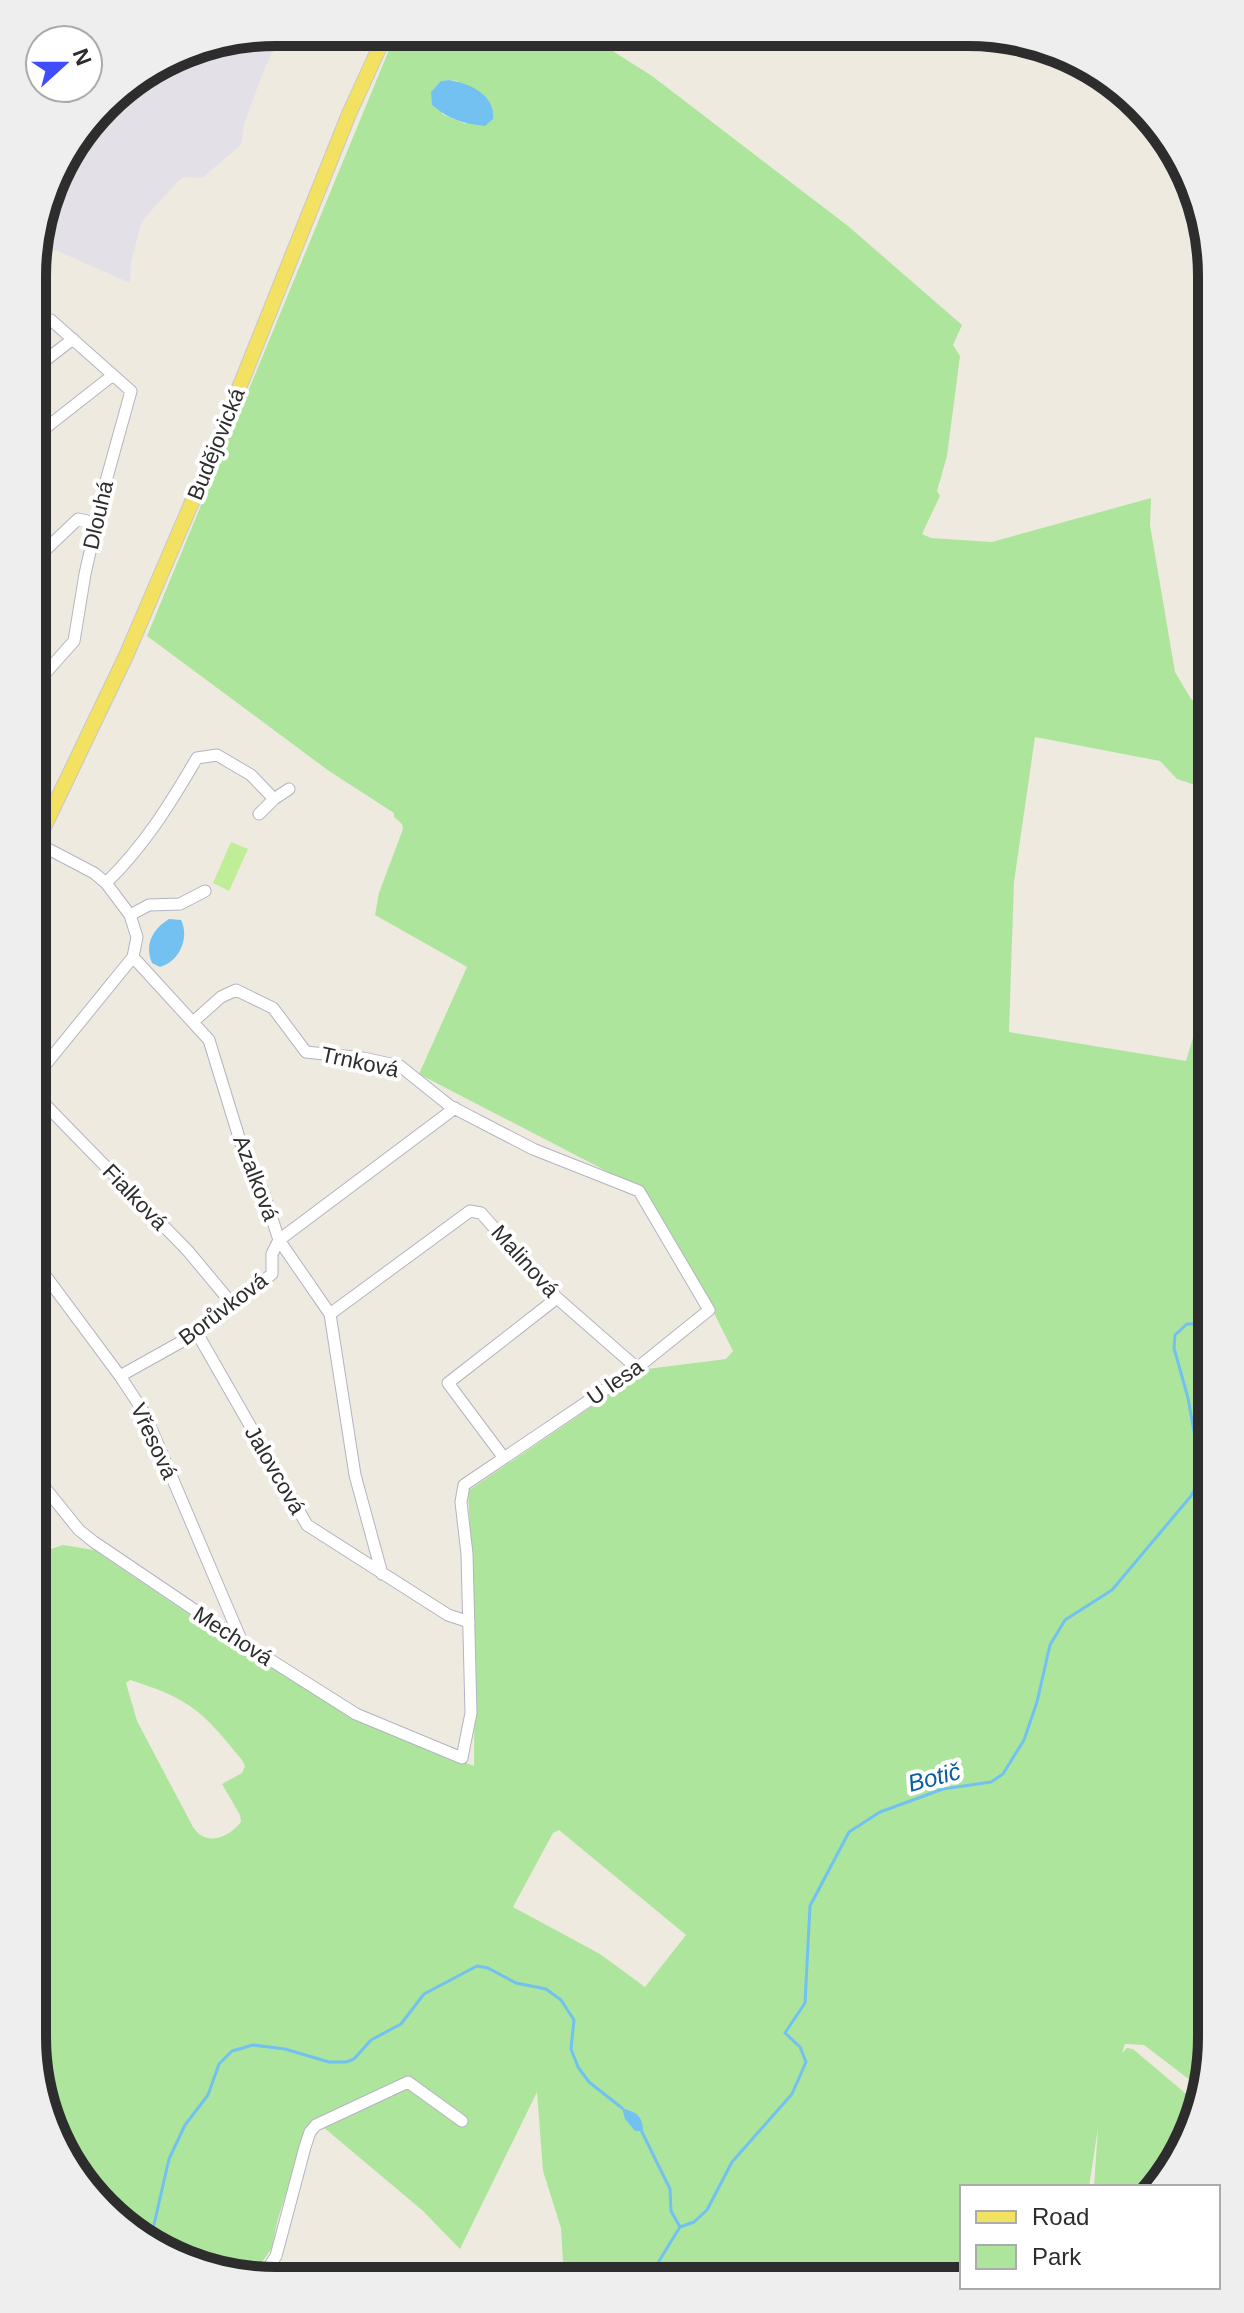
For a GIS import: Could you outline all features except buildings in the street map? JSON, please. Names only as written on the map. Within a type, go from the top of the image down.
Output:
[{"type":"main road","name":"Budějovická","points":[[46,824],[126,656],[201,482],[349,114],[380,46]]},
{"type":"street","points":[[46,428],[113,375],[51,320]]},
{"type":"street","points":[[46,360],[73,339]]},
{"type":"street","name":"Dlouhá","points":[[46,672],[74,641],[85,574],[117,434],[131,391],[113,375]]},
{"type":"street","points":[[46,550],[78,519],[97,523]]},
{"type":"street","points":[[106,883],[133,856],[164,814],[197,758],[217,755],[251,775],[274,799]]},
{"type":"street","points":[[259,814],[289,789]]},
{"type":"street","points":[[46,852],[94,873],[106,883],[130,915],[137,937],[133,957],[46,1064]]},
{"type":"street","points":[[130,915],[149,905],[180,904],[205,891]]},
{"type":"street","name":"Azalková","points":[[133,957],[209,1040],[245,1157],[263,1191],[279,1240],[330,1314],[355,1475],[382,1574]]},
{"type":"street","name":"Trnková","points":[[194,1021],[221,997],[236,990],[273,1008],[306,1052],[363,1058],[400,1066],[455,1108]]},
{"type":"street","name":"Fialková","points":[[46,1105],[188,1251],[233,1305]]},
{"type":"street","points":[[279,1240],[455,1108]]},
{"type":"street","name":"U lesa","points":[[455,1108],[533,1149],[639,1191],[709,1310],[637,1368],[464,1485],[461,1502],[471,1713],[462,1758]]},
{"type":"street","name":"Malinová","points":[[330,1314],[470,1211],[481,1213],[557,1298],[637,1368]]},
{"type":"street","name":"Borůvková","points":[[120,1376],[197,1333],[272,1274],[272,1254],[279,1240]]},
{"type":"street","name":"Vřesová","points":[[46,1276],[145,1414],[242,1642]]},
{"type":"street","points":[[504,1458],[448,1383],[557,1298]]},
{"type":"street","name":"Jalovcová","points":[[197,1333],[307,1525],[448,1615],[469,1622]]},
{"type":"street","name":"Mechová","points":[[46,1489],[79,1530],[94,1542],[242,1642],[356,1714],[462,1758]]},
{"type":"street","points":[[269,2267],[276,2256],[305,2147],[316,2125],[408,2082],[462,2121]]},
{"type":"shaded area","points":[[275,46],[245,121],[241,145],[202,178],[184,177],[179,180],[142,221],[131,262],[130,283],[48,247],[58,202],[77,161],[103,124],[124,103],[161,77],[202,58],[246,48]]},
{"type":"green space","points":[[391,46],[605,46],[652,76],[848,226],[962,325],[953,345],[960,356],[947,456],[937,491],[940,496],[922,534],[931,538],[992,542],[1151,498],[1150,525],[1175,672],[1191,699],[1198,704],[1198,786],[1177,779],[1160,761],[1035,737],[1014,882],[1009,1032],[1186,1061],[1198,1021],[1198,2052],[1194,2083],[1144,2045],[1125,2044],[1122,2053],[1127,2048],[1133,2049],[1190,2096],[1167,2152],[1143,2185],[1094,2185],[1098,2128],[1089,2185],[960,2185],[960,2267],[563,2267],[561,2228],[543,2171],[537,2092],[460,2249],[423,2211],[322,2126],[306,2129],[272,2248],[259,2266],[217,2259],[174,2243],[148,2228],[103,2189],[70,2139],[50,2082],[46,2037],[46,1551],[63,1545],[94,1550],[354,1719],[474,1766],[475,1626],[468,1491],[647,1369],[726,1359],[733,1351],[641,1189],[419,1074],[467,967],[375,915],[379,893],[403,829],[402,824],[394,813],[329,771],[147,636]],"holes":[[[441,81],[458,81],[466,124],[442,114]],[[130,1680],[168,1694],[194,1709],[242,1760],[245,1766],[242,1773],[222,1784],[241,1822],[224,1836],[204,1837],[193,1827],[137,1721],[126,1683]],[[559,1830],[686,1935],[645,1987],[600,1954],[513,1907],[553,1833]]]},
{"type":"green space","points":[[231,842],[248,849],[229,891],[213,883]]},
{"type":"water","points":[[449,80],[473,87],[486,97],[493,111],[493,119],[485,126],[470,124],[450,117],[432,105],[431,92],[441,81]]},
{"type":"water","points":[[169,919],[181,920],[183,941],[173,960],[160,967],[152,963],[150,943],[154,932]]},
{"type":"water","points":[[622,2108],[637,2115],[642,2121],[643,2131],[635,2131],[625,2119]]},
{"type":"waterway","name":"Botič","points":[[1198,1324],[1187,1324],[1175,1335],[1174,1348],[1188,1398],[1198,1454]]},
{"type":"waterway","name":"Botič","points":[[655,2267],[680,2227],[694,2222],[707,2210],[732,2162],[792,2094],[806,2062],[800,2047],[785,2033],[805,2003],[810,1906],[849,1832],[880,1812],[943,1789],[991,1782],[1003,1774],[1024,1740],[1037,1702],[1050,1645],[1065,1620],[1112,1590],[1191,1496],[1198,1483]]},
{"type":"waterway","points":[[153,2231],[169,2159],[185,2125],[208,2095],[219,2064],[232,2051],[253,2045],[285,2049],[329,2062],[346,2062],[354,2059],[371,2040],[401,2024],[424,1994],[477,1966],[488,1968],[516,1983],[546,1989],[561,2000],[574,2020],[571,2049],[578,2067],[589,2082],[622,2108]]},
{"type":"waterway","points":[[642,2132],[670,2189],[671,2211],[680,2227]]}]
